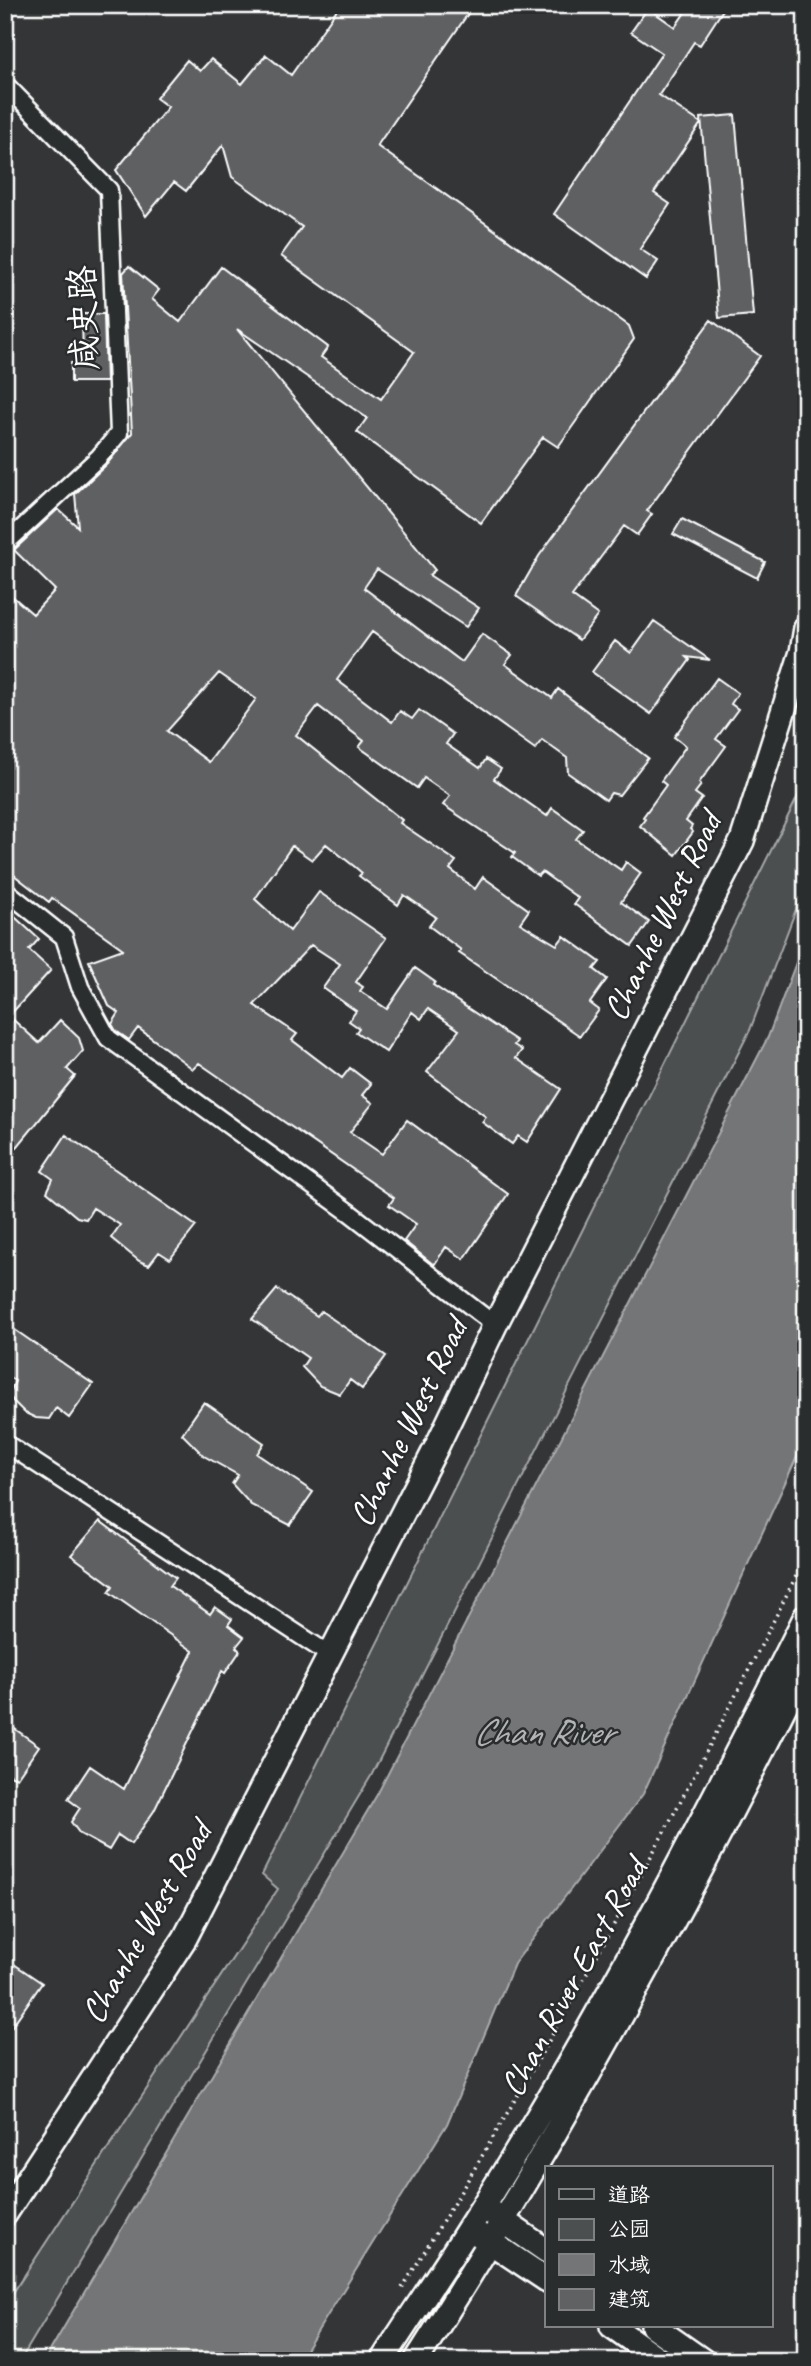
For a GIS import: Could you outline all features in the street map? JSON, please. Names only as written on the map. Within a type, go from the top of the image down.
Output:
[{"type":"street","name":"咸史路","points":[[5,84],[109,190],[119,433],[99,457],[5,544]]},
{"type":"street","name":"Chanhe West Road","points":[[5,2214],[185,1938],[742,841],[802,652],[806,628]]},
{"type":"street","points":[[5,890],[64,937],[80,987],[108,1038],[350,1213],[495,1325]]},
{"type":"street","points":[[5,1443],[330,1655]]},
{"type":"street","name":"Chan River East Road","points":[[372,2355],[469,2228],[482,2206],[610,1987],[806,1616]]},
{"type":"street","name":"Chan River East Road","points":[[416,2361],[535,2168],[697,1875],[806,1664]]},
{"type":"street","points":[[482,2206],[545,2250]]},
{"type":"street","points":[[469,2228],[545,2279]]},
{"type":"street","points":[[615,2328],[661,2361]]},
{"type":"street","points":[[656,2328],[703,2361]]},
{"type":"path","points":[[400,2291],[549,2044],[659,1842],[806,1556]]},
{"type":"path","points":[[355,2361],[372,2355]]},
{"type":"green space","points":[[806,780],[806,883],[750,1030],[371,1776],[20,2361],[5,2361],[5,2305],[278,1889],[262,1875]]},
{"type":"water","name":"Chan River","points":[[806,936],[806,1437],[643,1794],[514,1964],[447,2124],[299,2361],[44,2361],[378,1793],[768,1037]]},
{"type":"building","points":[[340,5],[474,5],[377,146],[629,326],[634,339],[558,447],[543,437],[481,523],[357,432],[367,418],[237,329],[435,570],[429,575],[479,608],[466,627],[377,569],[364,588],[462,662],[482,634],[512,655],[505,664],[552,698],[558,689],[648,758],[619,795],[611,793],[606,800],[568,773],[567,758],[542,740],[535,749],[372,632],[337,680],[392,722],[400,711],[412,719],[419,710],[453,734],[446,744],[480,768],[486,759],[501,769],[494,779],[547,816],[552,808],[583,830],[576,839],[621,870],[626,862],[641,873],[621,902],[649,922],[632,946],[574,904],[578,898],[542,872],[538,876],[512,857],[515,853],[443,805],[450,796],[424,778],[417,788],[359,747],[364,741],[318,706],[296,735],[402,820],[400,823],[456,861],[450,869],[475,889],[483,877],[529,910],[520,923],[557,945],[564,936],[600,962],[594,969],[607,979],[590,1003],[599,1010],[580,1036],[459,953],[461,950],[429,926],[436,917],[404,895],[398,905],[359,876],[362,873],[326,844],[312,860],[292,846],[255,899],[290,931],[319,892],[386,938],[356,982],[363,987],[360,991],[387,1009],[415,968],[435,982],[433,985],[517,1041],[514,1045],[522,1050],[516,1058],[561,1089],[527,1142],[518,1136],[512,1144],[482,1122],[486,1117],[427,1072],[459,1030],[428,1009],[421,1019],[412,1012],[386,1052],[356,1032],[359,1028],[349,1021],[356,1011],[323,988],[340,964],[311,945],[254,1005],[297,1034],[292,1040],[342,1078],[350,1068],[371,1084],[362,1095],[373,1103],[350,1132],[382,1154],[407,1120],[508,1194],[464,1259],[446,1247],[434,1265],[404,1241],[416,1224],[389,1205],[394,1198],[199,1063],[193,1069],[138,1028],[129,1040],[116,1031],[112,1024],[119,1013],[109,1006],[89,961],[123,949],[52,898],[49,902],[5,868],[5,590],[33,614],[55,590],[14,550],[58,509],[78,527],[75,494],[107,464],[132,433],[123,273],[129,266],[159,290],[152,299],[180,322],[221,267],[328,347],[321,357],[381,399],[414,352],[281,256],[302,227],[232,177],[223,145],[186,191],[174,182],[146,216],[116,170],[168,107],[156,98],[187,60],[200,71],[211,59],[242,84],[266,55],[291,75]],"holes":[[[219,673],[256,699],[209,762],[167,731]]]},
{"type":"building","points":[[690,5],[726,5],[700,45],[694,42],[659,95],[701,123],[654,193],[670,204],[640,249],[658,261],[646,279],[554,214],[662,53],[631,32],[648,8],[675,27]]},
{"type":"building","points":[[735,115],[753,315],[719,318],[701,118]]},
{"type":"building","points":[[82,314],[104,314],[106,382],[71,382],[71,363],[83,363]]},
{"type":"building","points":[[711,320],[760,356],[647,511],[652,514],[637,535],[624,526],[572,596],[598,615],[579,640],[516,596],[539,556]]},
{"type":"building","points":[[682,519],[765,562],[757,578],[673,534]]},
{"type":"building","points":[[654,621],[710,660],[687,657],[690,660],[651,714],[592,672],[615,641],[631,653]]},
{"type":"building","points":[[717,678],[738,693],[731,704],[738,709],[716,739],[726,746],[699,783],[701,785],[695,793],[702,798],[686,821],[692,826],[690,829],[693,832],[676,855],[640,826],[645,819],[643,817],[666,785],[661,781],[686,746],[674,737]]},
{"type":"building","points":[[5,908],[39,939],[29,950],[51,970],[9,1016],[39,1043],[60,1020],[79,1038],[83,1051],[67,1069],[75,1076],[5,1162]]},
{"type":"building","points":[[66,1135],[196,1226],[170,1259],[159,1252],[149,1265],[139,1261],[111,1238],[120,1225],[93,1208],[86,1219],[77,1217],[47,1192],[53,1179],[42,1171]]},
{"type":"building","points":[[277,1289],[317,1316],[321,1311],[386,1356],[362,1389],[350,1380],[340,1394],[320,1386],[302,1367],[308,1358],[252,1319]]},
{"type":"building","points":[[5,1323],[93,1384],[69,1418],[56,1408],[49,1419],[36,1418],[25,1413],[13,1401],[9,1395],[15,1381],[5,1374]]},
{"type":"building","points":[[204,1402],[264,1443],[257,1454],[313,1492],[290,1525],[251,1505],[232,1484],[238,1475],[204,1456],[182,1434]]},
{"type":"building","points":[[100,1521],[176,1578],[170,1586],[210,1614],[215,1607],[232,1619],[228,1625],[244,1637],[236,1647],[240,1651],[225,1673],[222,1671],[154,1811],[131,1844],[118,1835],[109,1850],[80,1834],[71,1822],[80,1808],[68,1799],[90,1766],[124,1789],[193,1651],[109,1592],[113,1586],[71,1555]]},
{"type":"building","points":[[5,1722],[39,1746],[17,1778],[5,1773]]},
{"type":"building","points":[[5,1958],[42,1983],[5,2036]]}]
